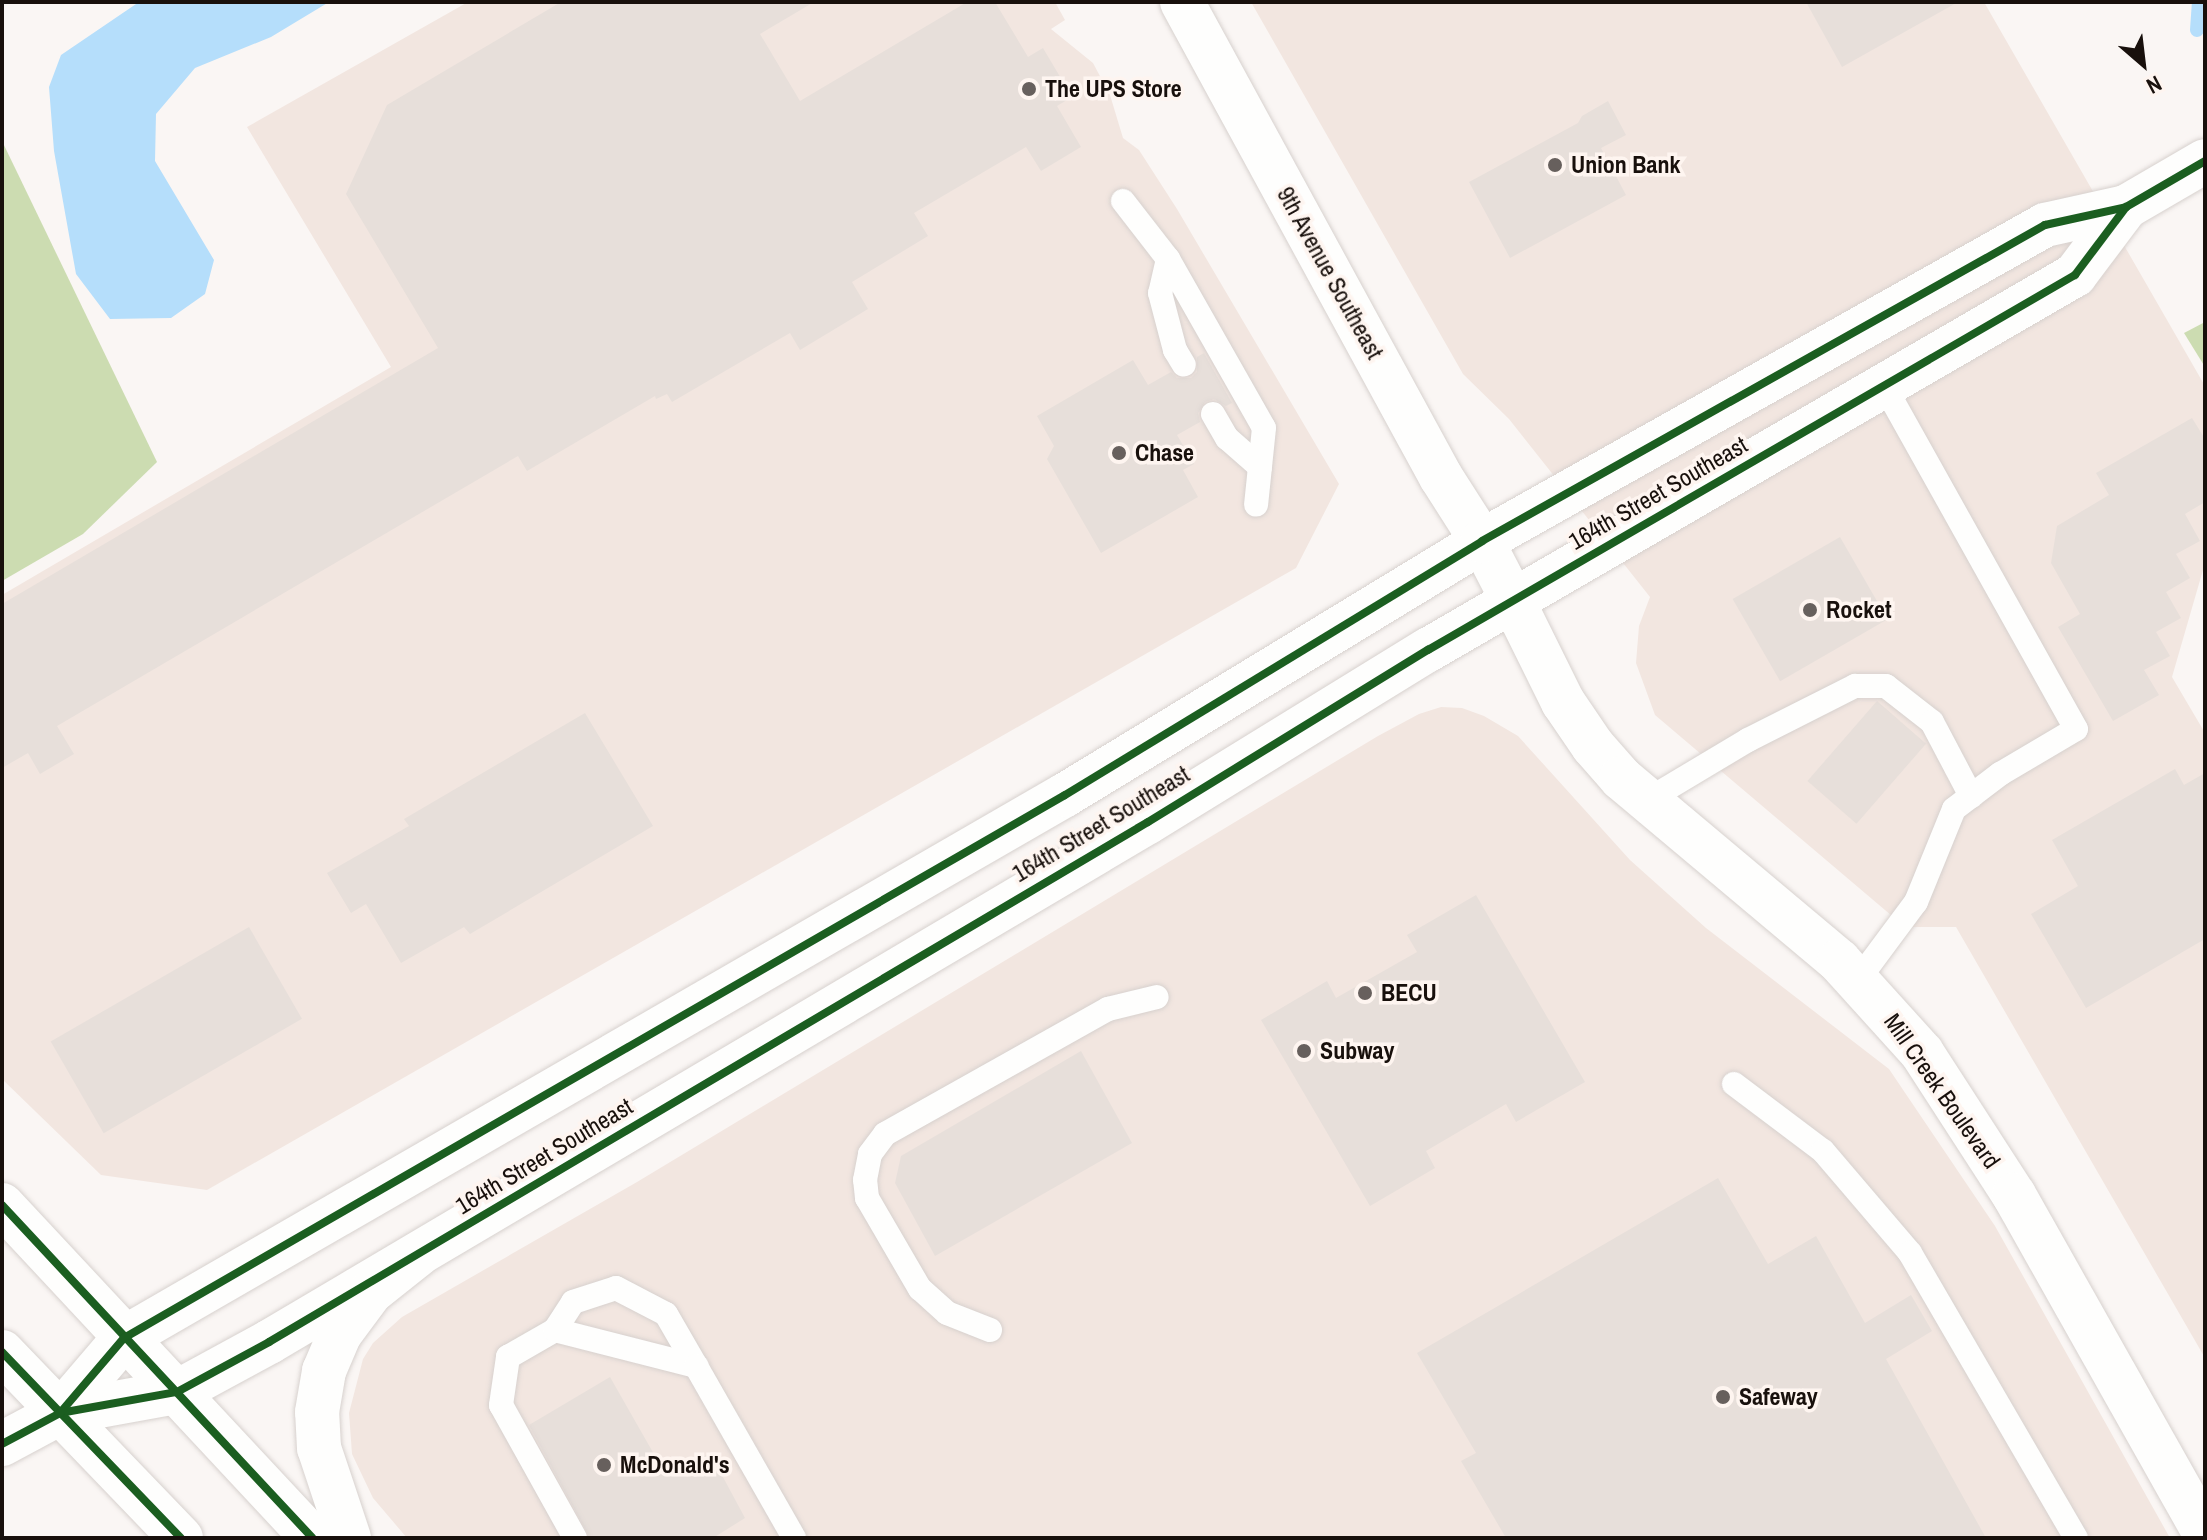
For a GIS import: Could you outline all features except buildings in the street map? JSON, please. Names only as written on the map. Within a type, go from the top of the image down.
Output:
[{"type":"main road","name":"9th Avenue Southeast","points":[[1182,2],[1441,477],[1482,541],[1513,601]]},
{"type":"main road","name":"164th Street Southeast","points":[[60,1413],[124,1338],[1065,795],[1482,541],[2045,225],[2126,207],[2205,161]]},
{"type":"main road","name":"164th Street Southeast","points":[[60,1413],[177,1392],[419,1254],[1513,601],[2075,275],[2126,207]]},
{"type":"main road","name":"Mill Creek Boulevard","points":[[1513,601],[1563,702],[1593,746],[1646,801],[1796,922],[1858,980],[1922,1053],[2014,1195],[2205,1534]]},
{"type":"main road","points":[[2,1205],[312,1538]]},
{"type":"main road","points":[[349,1538],[319,1448],[317,1412],[324,1371],[339,1335],[371,1292],[419,1254]]},
{"type":"main road","points":[[2,1352],[181,1538]]},
{"type":"main road","points":[[2,1444],[60,1413]]},
{"type":"lane","points":[[1123,201],[1168,259],[1264,428],[1256,505]]},
{"type":"lane","points":[[1168,259],[1160,293],[1175,350],[1184,365]]},
{"type":"lane","points":[[1858,980],[1916,902],[1954,809],[2000,774],[2076,729],[1884,385]]},
{"type":"lane","points":[[1213,414],[1227,438],[1260,467]]},
{"type":"lane","points":[[1646,801],[1748,740],[1855,686],[1886,686],[1932,722],[1971,796]]},
{"type":"lane","points":[[990,1330],[947,1313],[920,1289],[867,1198],[865,1180],[870,1154],[885,1134],[1108,1009],[1157,997]]},
{"type":"lane","points":[[1734,1084],[1823,1151],[1910,1253],[2076,1538]]},
{"type":"lane","points":[[575,1538],[501,1405],[508,1357],[555,1330],[573,1302],[616,1288],[666,1314],[794,1538]]},
{"type":"lane","points":[[555,1330],[696,1366]]},
{"type":"shaded area","points":[[468,2],[1055,2],[1065,20],[1051,29],[1093,63],[1110,95],[1123,138],[1139,150],[1177,209],[1339,484],[1296,568],[207,1190],[101,1175],[2,1079],[2,595],[391,367],[247,127]]},
{"type":"shaded area","points":[[1251,2],[1984,2],[2205,386],[2205,563],[2172,677],[2205,733],[2205,1358],[1956,927],[1905,927],[1655,715],[1636,663],[1639,626],[1650,597],[1509,419],[1463,374]]},
{"type":"shaded area","points":[[1441,707],[1462,708],[1484,716],[1518,736],[1630,860],[1706,928],[1889,1069],[1995,1226],[2170,1538],[407,1538],[373,1498],[352,1454],[349,1413],[363,1359],[373,1343],[402,1317],[637,1182],[1378,736],[1419,714]]},
{"type":"green space","points":[[2,141],[157,462],[83,534],[2,581]]},
{"type":"green space","points":[[2205,322],[2205,367],[2184,333]]},
{"type":"water","points":[[139,2],[329,2],[271,37],[195,68],[156,114],[155,161],[214,260],[205,294],[171,318],[110,319],[76,274],[54,151],[49,87],[61,55]]},
{"type":"waterway","points":[[2197,30],[2199,2]]},
{"type":"cycle path","points":[[2,1444],[60,1413],[124,1338],[1065,795],[1482,541],[2045,225],[2126,207],[2205,161]]},
{"type":"cycle path","points":[[60,1413],[177,1392],[269,1342],[1148,822],[1428,650],[2075,275],[2126,207]]},
{"type":"cycle path","points":[[2,1205],[312,1538]]},
{"type":"cycle path","points":[[2,1352],[181,1538]]},
{"type":"place","name":"The UPS Store","points":[[1029,89]]},
{"type":"place","name":"Union Bank","points":[[1555,165]]},
{"type":"place","name":"Chase","points":[[1119,453]]},
{"type":"place","name":"Rocket","points":[[1810,610]]},
{"type":"place","name":"BECU","points":[[1365,993]]},
{"type":"place","name":"Subway","points":[[1304,1051]]},
{"type":"place","name":"Safeway","points":[[1723,1397]]},
{"type":"place","name":"McDonald's","points":[[604,1465]]}]
